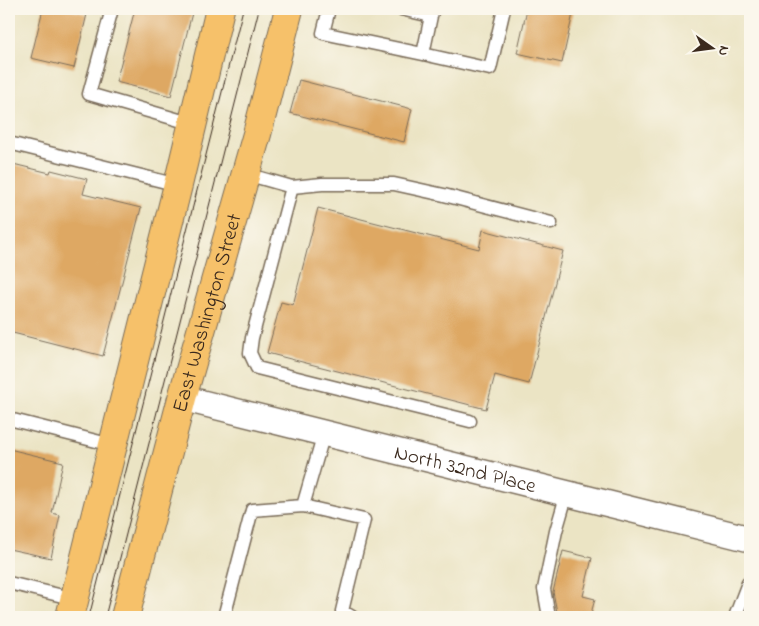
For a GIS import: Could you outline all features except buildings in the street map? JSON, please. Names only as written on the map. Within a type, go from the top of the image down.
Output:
[{"type":"main road","points":[[72,608],[220,9]]},
{"type":"main road","name":"East Washington Street","points":[[125,617],[182,398],[246,174],[289,9]]},
{"type":"street","name":"North 32nd Place","points":[[182,398],[750,539]]},
{"type":"lane","points":[[112,9],[89,94],[193,124]]},
{"type":"lane","points":[[328,9],[323,33],[490,69],[504,9]]},
{"type":"lane","points":[[401,9],[432,12],[423,54]]},
{"type":"lane","points":[[9,143],[178,185]]},
{"type":"lane","points":[[246,174],[292,187],[322,184],[394,184],[551,223]]},
{"type":"lane","points":[[292,187],[252,338],[250,353],[257,368],[470,421]]},
{"type":"lane","points":[[9,419],[112,445]]},
{"type":"lane","points":[[303,506],[324,433]]},
{"type":"lane","points":[[549,617],[544,589],[556,531],[567,493]]},
{"type":"lane","points":[[224,617],[252,510],[303,506],[364,520],[345,615]]},
{"type":"lane","points":[[735,617],[749,580]]},
{"type":"lane","points":[[9,583],[72,608]]},
{"type":"tram line","points":[[89,617],[243,9]]},
{"type":"tram line","points":[[105,617],[259,9]]}]
